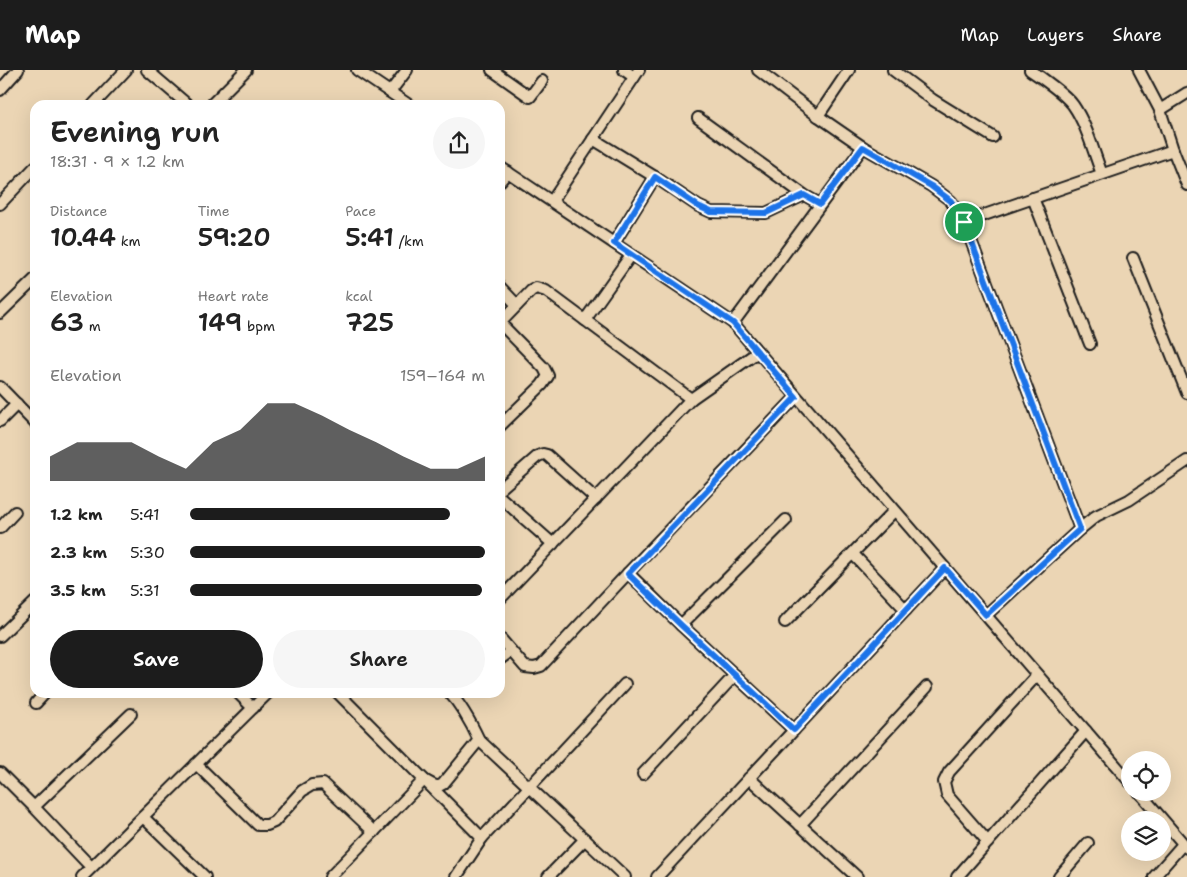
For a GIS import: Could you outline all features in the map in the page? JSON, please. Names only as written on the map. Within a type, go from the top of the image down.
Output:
[{"type":"street","points":[[0,90],[18,70]]},
{"type":"street","points":[[98,100],[126,70]]},
{"type":"street","points":[[147,70],[182,100]]},
{"type":"street","points":[[216,100],[246,70]]},
{"type":"street","points":[[357,70],[402,100]]},
{"type":"street","points":[[390,92],[407,70]]},
{"type":"street","points":[[492,70],[530,97],[542,81]]},
{"type":"street","points":[[552,202],[636,74],[624,70]]},
{"type":"street","points":[[818,116],[849,70]]},
{"type":"street","points":[[893,70],[933,100],[993,137]]},
{"type":"street","points":[[1030,70],[1072,104],[1085,129],[1102,174]]},
{"type":"street","points":[[1139,70],[1160,110],[1173,150],[1186,180]]},
{"type":"street","points":[[763,71],[818,116],[863,147],[931,186],[951,201],[964,222],[1080,529]]},
{"type":"street","points":[[1160,110],[1187,93]]},
{"type":"street","points":[[698,118],[804,195],[820,204]]},
{"type":"street","points":[[593,139],[698,206],[711,212],[766,213],[804,195]]},
{"type":"street","points":[[733,323],[863,147]]},
{"type":"street","points":[[964,222],[1173,150]]},
{"type":"street","points":[[505,170],[733,323],[1121,772]]},
{"type":"street","points":[[0,204],[30,172]]},
{"type":"street","points":[[614,243],[655,177]]},
{"type":"street","points":[[1033,198],[1090,344]]},
{"type":"street","points":[[585,320],[631,254]]},
{"type":"street","points":[[1133,258],[1187,393]]},
{"type":"street","points":[[0,313],[30,284]]},
{"type":"street","points":[[505,318],[531,291],[536,288],[546,291],[691,399]]},
{"type":"street","points":[[505,292],[517,305]]},
{"type":"street","points":[[505,334],[544,368],[548,376],[542,385],[505,421]]},
{"type":"street","points":[[505,595],[691,399],[758,352]]},
{"type":"street","points":[[0,387],[30,418]]},
{"type":"street","points":[[505,643],[525,667],[534,668],[541,666],[796,397]]},
{"type":"street","points":[[0,421],[17,404]]},
{"type":"street","points":[[505,485],[538,456],[543,454],[547,455],[596,499]]},
{"type":"street","points":[[986,615],[1096,516],[1129,500],[1187,461]]},
{"type":"street","points":[[505,493],[553,544]]},
{"type":"street","points":[[785,622],[894,511]]},
{"type":"street","points":[[0,528],[14,512]]},
{"type":"street","points":[[681,625],[786,520]]},
{"type":"street","points":[[853,554],[906,610]]},
{"type":"street","points":[[657,877],[945,568]]},
{"type":"street","points":[[628,574],[794,730]]},
{"type":"street","points":[[0,636],[30,607]]},
{"type":"street","points":[[505,655],[511,650]]},
{"type":"street","points":[[643,774],[735,675]]},
{"type":"street","points":[[988,842],[947,795],[944,782],[949,772],[1037,675]]},
{"type":"street","points":[[456,877],[482,838],[625,684]]},
{"type":"street","points":[[800,825],[927,687]]},
{"type":"street","points":[[36,703],[41,698]]},
{"type":"street","points":[[243,698],[253,708]]},
{"type":"street","points":[[82,877],[262,698]]},
{"type":"street","points":[[343,698],[482,838]]},
{"type":"street","points":[[456,698],[479,740],[624,877]]},
{"type":"street","points":[[34,807],[131,714]]},
{"type":"street","points":[[957,877],[1086,731]]},
{"type":"street","points":[[424,780],[440,786],[479,740]]},
{"type":"street","points":[[196,764],[258,824],[267,825],[274,822],[302,792],[312,785],[323,784],[374,832]]},
{"type":"street","points":[[0,773],[91,867]]},
{"type":"street","points":[[749,778],[857,877]]},
{"type":"street","points":[[330,877],[424,780]]},
{"type":"street","points":[[1147,801],[1185,846],[1154,877]]},
{"type":"street","points":[[143,818],[199,875]]},
{"type":"street","points":[[548,877],[585,839]]},
{"type":"street","points":[[1059,877],[1088,843]]},
{"type":"route","points":[[863,147],[931,186],[951,201],[964,222],[1080,529],[986,615],[945,568],[794,730],[628,574],[796,397],[733,323],[614,243],[655,177],[698,206],[711,212],[766,213],[804,195],[820,204],[863,147]]}]
